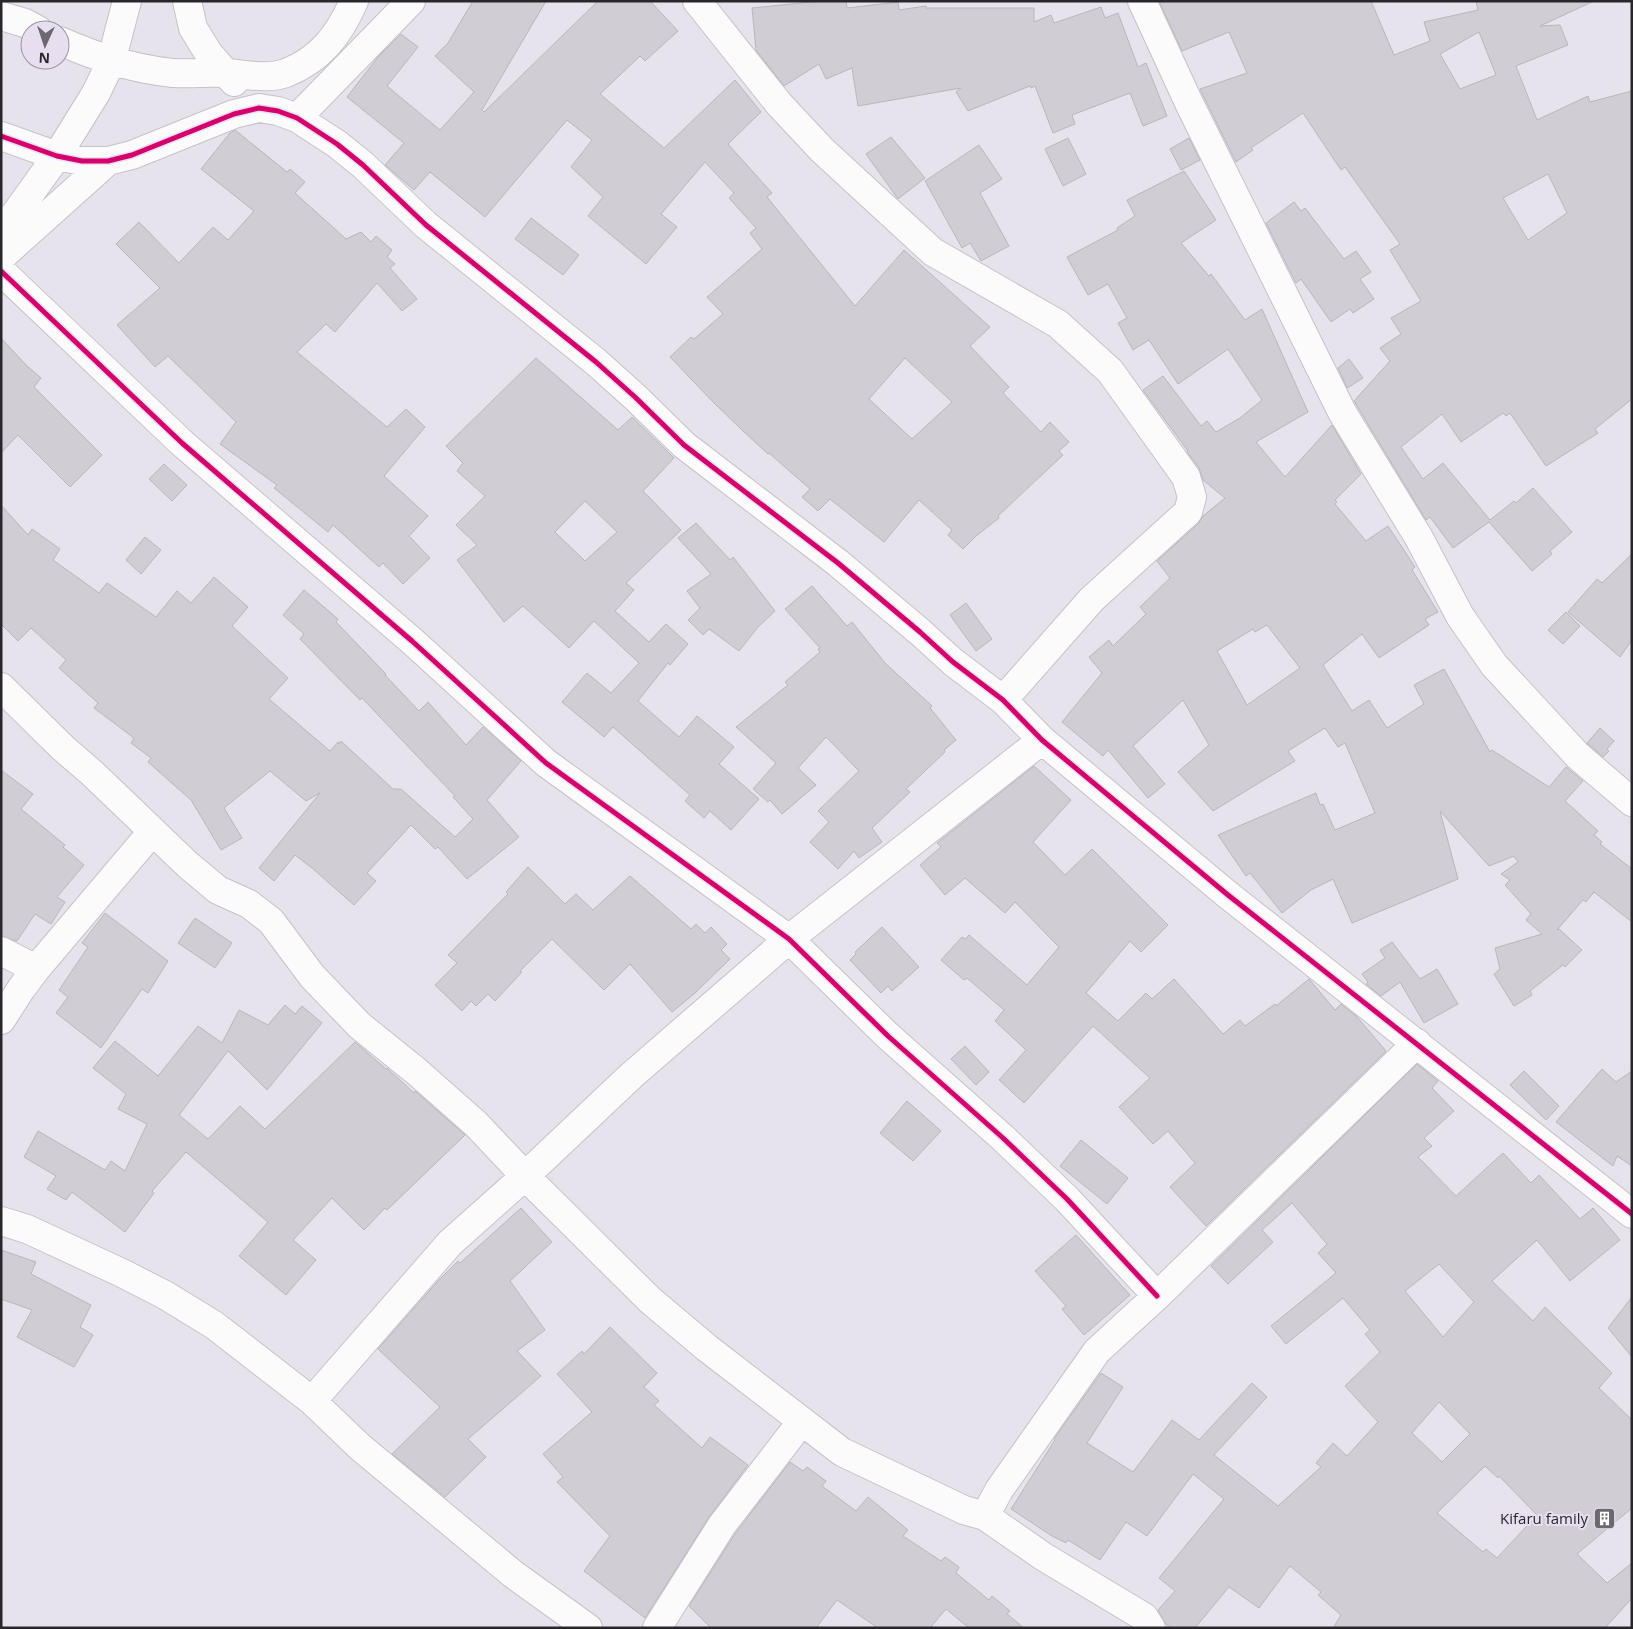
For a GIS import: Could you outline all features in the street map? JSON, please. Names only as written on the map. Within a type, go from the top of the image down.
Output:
[{"type":"street","points":[[1,230],[16,213],[57,156],[96,93],[111,62],[127,1]]},
{"type":"street","points":[[186,1],[193,28],[209,54],[259,108]]},
{"type":"street","points":[[70,45],[111,62],[172,73],[226,73],[267,77],[285,73],[310,61],[334,40],[354,1]]},
{"type":"street","points":[[296,118],[411,1]]},
{"type":"street","points":[[697,1],[779,104],[822,150],[933,252],[1058,324],[1110,371],[1186,477],[1192,497],[1188,512],[1092,599],[1003,700]]},
{"type":"street","points":[[1142,1],[1189,103],[1342,412],[1419,538],[1460,616],[1494,665],[1571,749],[1632,802]]},
{"type":"street","points":[[1,136],[57,156],[82,161],[108,161],[132,155],[234,114],[259,108],[278,111],[296,118],[337,144],[363,165],[426,225],[596,362],[684,445],[838,563],[953,662],[1003,700],[1042,740],[1228,895],[1632,1214]]},
{"type":"street","points":[[1,257],[108,161]]},
{"type":"street","points":[[1,271],[182,443],[412,641],[546,763],[790,939],[888,1036],[1003,1138],[1067,1199],[1157,1296]]},
{"type":"street","points":[[1,687],[188,865],[218,890],[249,904],[271,921],[312,976],[359,1025],[416,1070],[476,1124],[525,1176],[650,1300],[707,1348],[842,1452],[964,1510],[985,1516],[1044,1557],[1144,1617],[1151,1628]]},
{"type":"street","points":[[312,1401],[450,1243],[525,1176],[632,1075],[790,939],[1042,740]]},
{"type":"street","points":[[1,1020],[36,969],[152,832]]},
{"type":"street","points":[[1,952],[36,969]]},
{"type":"street","points":[[985,1516],[999,1490],[1097,1351],[1157,1296],[1417,1043]]},
{"type":"street","points":[[1,1221],[27,1229],[122,1273],[165,1295],[214,1325],[312,1401],[360,1447],[514,1574],[588,1628]]},
{"type":"street","points":[[656,1628],[722,1525],[802,1421]]},
{"type":"building","points":[[473,1],[546,1],[482,110],[484,112],[598,1],[650,1],[678,31],[645,61],[640,56],[600,94],[664,148],[735,80],[761,112],[728,144],[772,193],[767,197],[855,306],[904,250],[990,327],[970,346],[1009,387],[1003,393],[1041,432],[1050,422],[1069,442],[1059,451],[1063,455],[998,516],[999,518],[963,549],[948,535],[952,530],[919,500],[884,542],[830,499],[818,511],[802,497],[810,489],[742,430],[670,357],[691,337],[694,339],[723,314],[707,297],[762,249],[750,233],[756,228],[729,198],[734,193],[705,162],[661,214],[677,227],[646,264],[588,216],[603,197],[571,167],[592,140],[567,120],[485,217],[430,172],[414,190],[385,165],[404,143],[347,97],[378,57],[401,34],[418,47],[387,86],[440,130],[474,92],[435,56],[448,43]],"holes":[[[905,358],[952,402],[912,439],[869,399]]]},
{"type":"building","points":[[820,1],[846,1],[847,8],[898,2],[899,10],[926,6],[926,8],[1034,8],[1034,22],[1051,15],[1054,23],[1101,7],[1105,18],[1118,13],[1138,67],[1146,63],[1167,116],[1143,126],[1130,93],[1072,115],[1075,124],[1053,133],[1035,86],[1031,88],[1030,86],[968,111],[956,92],[961,88],[858,106],[852,68],[826,79],[819,64],[784,86],[756,50],[752,8]]},
{"type":"building","points":[[1159,1],[1371,1],[1394,55],[1430,41],[1424,22],[1478,10],[1476,1],[1594,1],[1540,26],[1560,25],[1568,45],[1516,66],[1537,120],[1588,96],[1590,102],[1632,91],[1632,399],[1595,429],[1598,433],[1546,466],[1510,413],[1506,416],[1503,413],[1461,442],[1442,414],[1401,447],[1423,479],[1443,463],[1490,520],[1514,501],[1516,503],[1533,488],[1572,532],[1550,551],[1552,554],[1532,571],[1489,522],[1453,548],[1430,517],[1426,520],[1354,401],[1390,361],[1380,348],[1401,334],[1391,318],[1421,301],[1390,250],[1400,244],[1345,167],[1341,170],[1303,113],[1251,148],[1253,150],[1236,162],[1200,89],[1247,73],[1229,32],[1182,51]],"holes":[[[1479,32],[1496,75],[1460,89],[1440,54]],[[1548,174],[1567,213],[1528,240],[1503,198]]]},
{"type":"building","points":[[235,130],[287,172],[290,169],[305,182],[295,193],[346,239],[361,232],[371,242],[376,236],[392,250],[387,257],[395,264],[390,268],[417,299],[402,311],[377,283],[335,332],[326,324],[297,352],[387,427],[406,409],[425,427],[384,476],[428,516],[409,536],[430,558],[403,584],[383,563],[379,567],[333,525],[328,532],[274,488],[277,485],[220,444],[236,422],[168,356],[155,367],[117,325],[160,288],[116,244],[139,222],[179,263],[213,227],[228,240],[254,211],[201,169],[230,133]]},
{"type":"building","points":[[891,137],[925,178],[898,199],[866,154]]},
{"type":"building","points":[[1068,138],[1086,174],[1063,186],[1045,149]]},
{"type":"building","points":[[1189,138],[1200,160],[1181,170],[1170,149]]},
{"type":"building","points":[[979,145],[1002,179],[980,193],[1009,246],[981,261],[970,243],[962,248],[925,181]]},
{"type":"building","points":[[1184,171],[1216,220],[1181,243],[1209,276],[1211,274],[1245,320],[1262,309],[1308,412],[1256,442],[1285,477],[1332,425],[1361,474],[1335,500],[1337,502],[1335,504],[1366,541],[1388,526],[1415,567],[1412,570],[1438,612],[1425,619],[1429,625],[1379,658],[1362,634],[1323,665],[1352,711],[1369,700],[1387,728],[1424,704],[1414,685],[1444,669],[1490,752],[1492,750],[1549,787],[1566,767],[1583,781],[1565,801],[1598,831],[1594,835],[1602,842],[1600,844],[1632,869],[1632,922],[1594,892],[1586,902],[1583,900],[1557,930],[1559,929],[1582,950],[1565,967],[1563,965],[1530,991],[1532,995],[1514,1006],[1494,974],[1500,969],[1495,948],[1542,934],[1526,920],[1531,914],[1505,885],[1510,880],[1501,874],[1518,862],[1514,856],[1489,866],[1440,811],[1458,879],[1352,923],[1333,879],[1311,890],[1282,913],[1250,873],[1246,876],[1218,835],[1316,793],[1320,805],[1323,804],[1335,830],[1375,813],[1345,743],[1338,747],[1325,728],[1288,751],[1295,761],[1213,811],[1178,772],[1209,745],[1183,700],[1133,746],[1165,784],[1148,798],[1108,750],[1103,756],[1062,722],[1102,673],[1089,657],[1109,640],[1113,646],[1146,614],[1140,607],[1170,578],[1157,561],[1198,524],[1203,516],[1225,498],[1203,480],[1199,468],[1188,451],[1143,390],[1163,376],[1201,426],[1207,421],[1216,432],[1240,418],[1262,400],[1228,349],[1178,384],[1149,340],[1133,350],[1118,323],[1127,318],[1108,284],[1088,295],[1067,257],[1118,230],[1117,228],[1135,216],[1127,200]],"holes":[[[1267,625],[1300,668],[1247,705],[1217,651],[1253,629],[1255,632]]]},
{"type":"building","points":[[1294,202],[1301,211],[1305,208],[1344,259],[1356,251],[1371,272],[1360,279],[1374,299],[1353,313],[1350,309],[1331,322],[1301,279],[1296,283],[1266,223]]},
{"type":"building","points":[[531,218],[579,255],[563,275],[515,239]]},
{"type":"building","points":[[1,338],[41,378],[34,387],[102,455],[70,487],[18,435],[1,453]]},
{"type":"building","points":[[536,358],[618,430],[632,417],[674,458],[643,491],[681,530],[626,583],[634,590],[615,611],[649,642],[666,624],[688,644],[670,665],[668,663],[638,701],[679,737],[697,716],[734,747],[719,764],[759,799],[731,830],[710,811],[704,818],[685,801],[690,795],[613,727],[604,737],[562,702],[587,673],[611,693],[639,663],[594,621],[569,648],[523,606],[504,622],[457,560],[477,545],[456,525],[485,496],[457,471],[463,463],[446,446]],"holes":[[[585,501],[617,532],[585,561],[555,532]]]},
{"type":"building","points":[[1349,359],[1363,378],[1347,388],[1338,368]]},
{"type":"building","points":[[164,464],[187,485],[172,501],[149,479]]},
{"type":"building","points":[[1,505],[28,535],[32,529],[60,549],[53,560],[99,593],[107,583],[156,617],[177,591],[191,603],[214,577],[248,607],[232,626],[288,678],[269,699],[330,751],[341,741],[393,789],[401,789],[455,837],[473,819],[453,797],[455,796],[362,698],[360,700],[300,639],[304,634],[283,615],[304,590],[338,619],[336,622],[419,711],[428,702],[466,745],[483,727],[521,761],[487,800],[519,837],[467,879],[438,847],[435,849],[411,825],[367,873],[376,881],[354,905],[295,855],[274,881],[259,868],[320,793],[306,801],[270,771],[224,808],[242,838],[221,850],[191,800],[148,762],[151,758],[131,743],[134,738],[94,708],[98,703],[59,668],[66,660],[31,628],[18,641],[1,624]]},
{"type":"building","points":[[696,523],[730,560],[733,557],[775,611],[758,627],[739,651],[709,629],[703,635],[688,620],[700,608],[687,591],[711,574],[678,538]]},
{"type":"building","points":[[145,537],[161,550],[141,574],[126,560]]},
{"type":"building","points":[[1632,554],[1632,640],[1620,657],[1568,612],[1597,579],[1602,583]]},
{"type":"building","points":[[812,586],[847,626],[852,622],[885,663],[932,706],[930,708],[956,740],[906,789],[910,792],[872,828],[882,842],[859,858],[854,851],[838,869],[810,842],[829,822],[818,811],[859,771],[826,737],[798,768],[816,785],[782,814],[770,800],[768,802],[753,789],[776,763],[736,727],[788,685],[785,682],[820,652],[818,649],[820,648],[785,609]]},
{"type":"building","points":[[966,603],[992,639],[976,651],[950,615]]},
{"type":"building","points":[[1566,612],[1580,626],[1563,644],[1548,630]]},
{"type":"building","points":[[1600,728],[1614,741],[1607,749],[1609,751],[1603,757],[1587,743]]},
{"type":"building","points":[[1034,766],[1071,800],[1033,842],[1065,875],[1092,849],[1168,925],[1141,952],[1130,941],[1086,993],[1118,1021],[1146,993],[1152,999],[1174,979],[1223,1034],[1240,1020],[1245,1026],[1275,1004],[1276,1006],[1309,979],[1335,1010],[1341,1004],[1357,1017],[1386,1051],[1206,1226],[1170,1187],[1195,1163],[1168,1131],[1153,1144],[1119,1107],[1150,1078],[1093,1026],[1024,1103],[999,1080],[1026,1050],[995,1021],[1004,1010],[967,978],[964,980],[941,960],[962,937],[965,939],[969,935],[1027,985],[1059,947],[1015,902],[1005,913],[965,878],[945,895],[920,865],[941,847],[937,843]]},
{"type":"building","points":[[1,770],[33,794],[21,809],[65,845],[63,847],[84,865],[57,897],[65,902],[51,924],[35,914],[17,941],[1,936]]},
{"type":"building","points":[[528,867],[565,904],[576,894],[593,910],[630,876],[691,929],[696,924],[705,933],[711,927],[727,944],[721,950],[730,959],[694,994],[672,1012],[630,964],[604,990],[552,939],[520,971],[522,972],[495,1001],[488,994],[476,1006],[471,1001],[462,1011],[435,985],[457,963],[448,955],[508,894],[506,892]]},
{"type":"building","points":[[105,913],[168,961],[148,993],[142,989],[101,1048],[56,1013],[68,997],[59,990],[88,947],[82,943]]},
{"type":"building","points":[[195,918],[232,943],[215,968],[178,943]]},
{"type":"building","points":[[882,927],[919,967],[892,991],[888,986],[881,993],[850,960],[856,954],[855,952]]},
{"type":"building","points":[[1392,942],[1420,979],[1437,969],[1458,1004],[1424,1023],[1400,982],[1381,996],[1366,984],[1368,982],[1362,974],[1385,958],[1380,950]]},
{"type":"building","points":[[285,1005],[295,1014],[302,1006],[322,1023],[267,1090],[228,1051],[179,1115],[208,1139],[240,1106],[265,1129],[355,1042],[465,1135],[387,1210],[385,1208],[364,1230],[332,1198],[293,1240],[316,1260],[286,1295],[239,1256],[268,1222],[186,1152],[152,1191],[154,1193],[125,1232],[72,1192],[66,1200],[47,1189],[56,1176],[24,1157],[38,1131],[105,1170],[111,1161],[125,1171],[147,1124],[118,1109],[126,1094],[93,1068],[115,1041],[158,1076],[198,1026],[222,1043],[239,1010],[268,1025]]},
{"type":"building","points":[[965,1046],[989,1072],[976,1085],[951,1059]]},
{"type":"building","points":[[1417,1064],[1438,1081],[1432,1088],[1454,1111],[1424,1138],[1432,1146],[1418,1157],[1456,1196],[1503,1153],[1531,1183],[1539,1175],[1580,1219],[1593,1208],[1620,1240],[1570,1281],[1537,1240],[1492,1281],[1533,1321],[1545,1307],[1612,1373],[1599,1388],[1632,1420],[1632,1508],[1577,1554],[1607,1583],[1632,1563],[1632,1598],[1605,1628],[1333,1628],[1341,1615],[1318,1595],[1321,1592],[1290,1566],[1259,1608],[1229,1587],[1195,1628],[1171,1628],[1165,1623],[1158,1610],[1175,1591],[1159,1578],[1224,1499],[1193,1474],[1147,1536],[1126,1522],[1100,1560],[1068,1540],[1066,1543],[1052,1536],[1011,1509],[1054,1439],[1101,1373],[1123,1387],[1087,1443],[1133,1472],[1172,1420],[1199,1440],[1252,1383],[1267,1397],[1214,1455],[1278,1506],[1321,1467],[1316,1463],[1333,1443],[1347,1456],[1378,1422],[1345,1386],[1380,1352],[1365,1334],[1370,1330],[1343,1298],[1286,1344],[1271,1326],[1336,1273],[1318,1253],[1327,1244],[1292,1203],[1262,1230],[1273,1242],[1228,1284],[1211,1266]],"holes":[[[1439,1264],[1474,1302],[1443,1337],[1405,1291]],[[1439,1402],[1470,1434],[1442,1462],[1412,1433]],[[1485,1466],[1498,1478],[1499,1476],[1537,1515],[1497,1558],[1486,1549],[1483,1552],[1437,1513]]]},
{"type":"building","points":[[1602,1069],[1616,1082],[1632,1071],[1632,1166],[1617,1156],[1613,1166],[1556,1122]]},
{"type":"building","points":[[1524,1071],[1559,1106],[1546,1120],[1510,1085]]},
{"type":"building","points":[[907,1101],[941,1131],[913,1161],[880,1133]]},
{"type":"building","points":[[1081,1140],[1128,1178],[1107,1204],[1060,1166]]},
{"type":"building","points":[[521,1208],[552,1242],[510,1281],[545,1330],[517,1351],[541,1376],[468,1439],[486,1457],[445,1497],[392,1454],[440,1407],[378,1349],[458,1261],[460,1263]]},
{"type":"building","points":[[1076,1235],[1130,1295],[1084,1335],[1062,1309],[1066,1306],[1035,1271]]},
{"type":"building","points":[[1,1250],[36,1262],[31,1274],[91,1305],[80,1327],[93,1335],[74,1367],[17,1337],[32,1310],[1,1299]]},
{"type":"building","points":[[1632,1297],[1632,1357],[1608,1328]]},
{"type":"building","points":[[610,1327],[657,1373],[644,1387],[659,1401],[654,1405],[702,1448],[710,1437],[748,1465],[709,1517],[645,1618],[584,1571],[610,1536],[557,1482],[563,1477],[543,1454],[592,1412],[557,1374],[582,1351],[584,1354]]},
{"type":"building","points":[[790,1462],[803,1471],[807,1467],[826,1481],[822,1486],[856,1511],[868,1497],[908,1530],[903,1536],[941,1561],[945,1557],[959,1567],[956,1573],[989,1600],[992,1596],[1010,1611],[1007,1614],[1024,1628],[969,1628],[946,1609],[930,1628],[878,1628],[837,1600],[816,1628],[711,1628],[689,1606],[735,1534]]},
{"type":"cycle path","points":[[1,136],[57,156],[82,161],[108,161],[132,155],[234,114],[259,108],[278,111],[297,118],[337,144],[363,165],[426,225],[596,362],[684,445],[838,563],[953,662],[1003,700],[1042,740],[1228,895],[1632,1214]]},
{"type":"cycle path","points":[[1,271],[182,443],[412,641],[546,763],[789,939],[888,1036],[1003,1138],[1067,1199],[1157,1296]]},
{"type":"place","name":"Kifaru family","points":[[1604,1519]]}]
